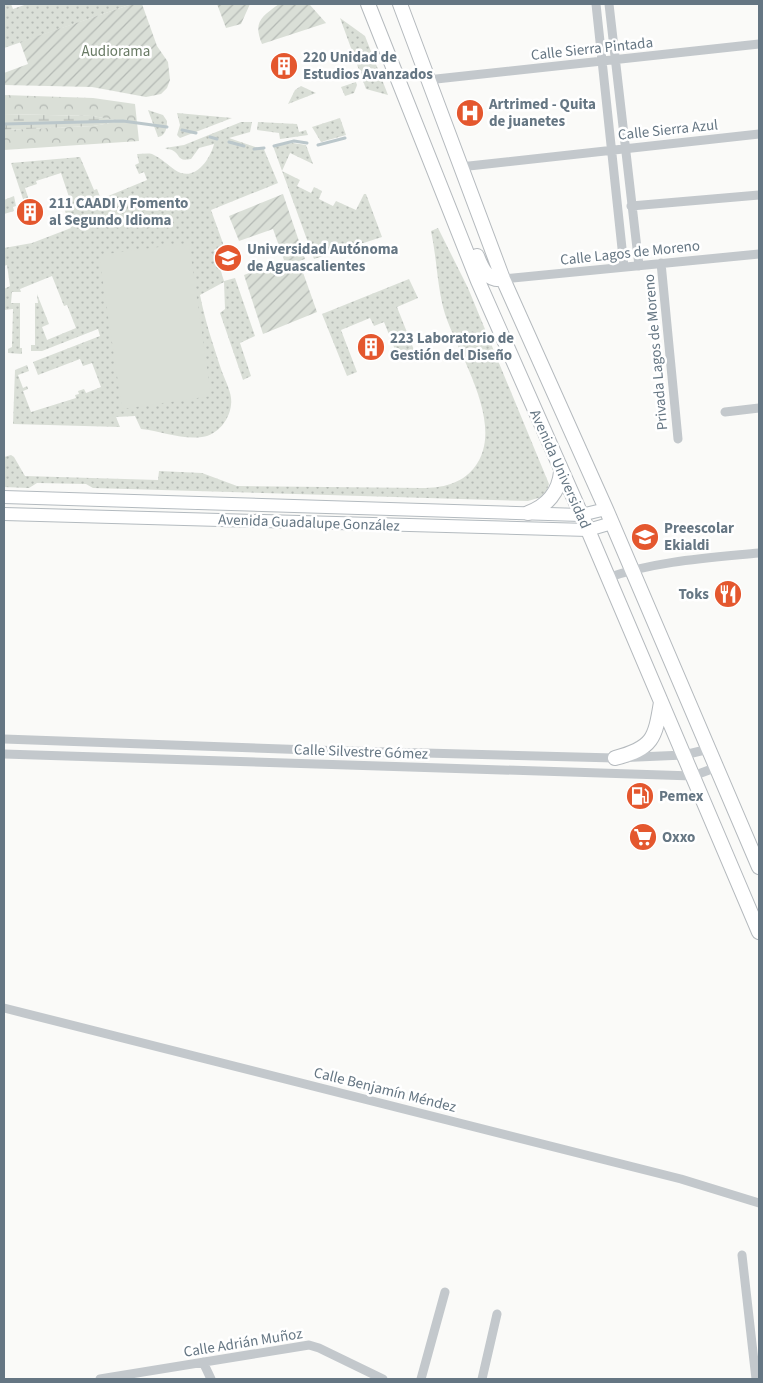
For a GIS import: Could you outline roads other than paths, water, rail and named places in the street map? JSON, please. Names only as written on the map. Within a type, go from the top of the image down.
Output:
[{"type":"main road","name":"Avenida Universidad","points":[[368,4],[478,281],[588,530],[759,932]]},
{"type":"main road","name":"Avenida Universidad","points":[[400,4],[503,279],[606,509],[758,861]]},
{"type":"main road","points":[[442,188],[456,203],[483,271],[491,278],[503,279]]},
{"type":"main road","points":[[528,514],[540,508],[551,498],[558,486],[561,472]]},
{"type":"main road","name":"Avenida Guadalupe González","points":[[4,497],[528,514],[581,515],[606,509]]},
{"type":"main road","points":[[478,527],[480,512]]},
{"type":"main road","name":"Avenida Guadalupe González","points":[[4,514],[588,530],[612,523]]},
{"type":"main road","points":[[615,758],[640,750],[656,732],[661,701]]},
{"type":"street","points":[[596,4],[624,267]]},
{"type":"street","points":[[608,4],[639,266]]},
{"type":"street","name":"Calle Sierra Pintada","points":[[427,80],[759,44]]},
{"type":"street","name":"Calle Sierra Azul","points":[[460,167],[759,134]]},
{"type":"street","points":[[631,206],[759,195]]},
{"type":"street","name":"Calle Lagos de Moreno","points":[[503,279],[759,254]]},
{"type":"street","name":"Privada Lagos de Moreno","points":[[661,263],[678,439]]},
{"type":"street","points":[[725,412],[759,408]]},
{"type":"street","points":[[607,578],[631,570],[687,560],[759,552]]},
{"type":"street","name":"Calle Silvestre Gómez","points":[[4,739],[615,758],[684,755],[709,749]]},
{"type":"street","points":[[96,742],[96,757]]},
{"type":"street","name":"Calle Silvestre Gómez","points":[[4,754],[693,776],[717,767]]},
{"type":"street","name":"Calle Benjamín Méndez","points":[[4,1008],[681,1178],[759,1203]]},
{"type":"street","points":[[742,1255],[756,1379]]},
{"type":"street","points":[[421,1379],[445,1292]]},
{"type":"street","points":[[482,1379],[496,1314]]},
{"type":"street","name":"Calle Adrián Muñoz","points":[[100,1379],[309,1346],[319,1348],[381,1379]]},
{"type":"street","points":[[203,1362],[211,1379]]},
{"type":"waterway","points":[[4,124],[123,121],[167,127]]},
{"type":"waterway","points":[[182,130],[196,133]]},
{"type":"waterway","points":[[210,137],[217,139]]},
{"type":"waterway","points":[[318,145],[345,138]]},
{"type":"waterway","points":[[274,146],[294,141],[307,143]]},
{"type":"waterway","points":[[229,142],[244,146]]},
{"type":"waterway","points":[[254,149],[264,148]]},
{"type":"place","name":"220 Unidad de Estudios Avanzados","points":[[284,66]]},
{"type":"place","name":"Artrimed - Quita de juanetes","points":[[470,113]]},
{"type":"place","name":"211 CAADI y Fomento al Segundo Idioma","points":[[30,212]]},
{"type":"place","name":"Universidad Autónoma de Aguascalientes","points":[[228,258]]},
{"type":"place","name":"223 Laboratorio de Gestión del Diseño","points":[[371,347]]},
{"type":"place","name":"Preescolar Ekialdi","points":[[645,537]]},
{"type":"place","name":"Toks","points":[[728,594]]},
{"type":"place","name":"Pemex","points":[[640,796]]},
{"type":"place","name":"Oxxo","points":[[643,837]]},
{"type":"park label","name":"Audiorama","points":[[116,51]]}]
